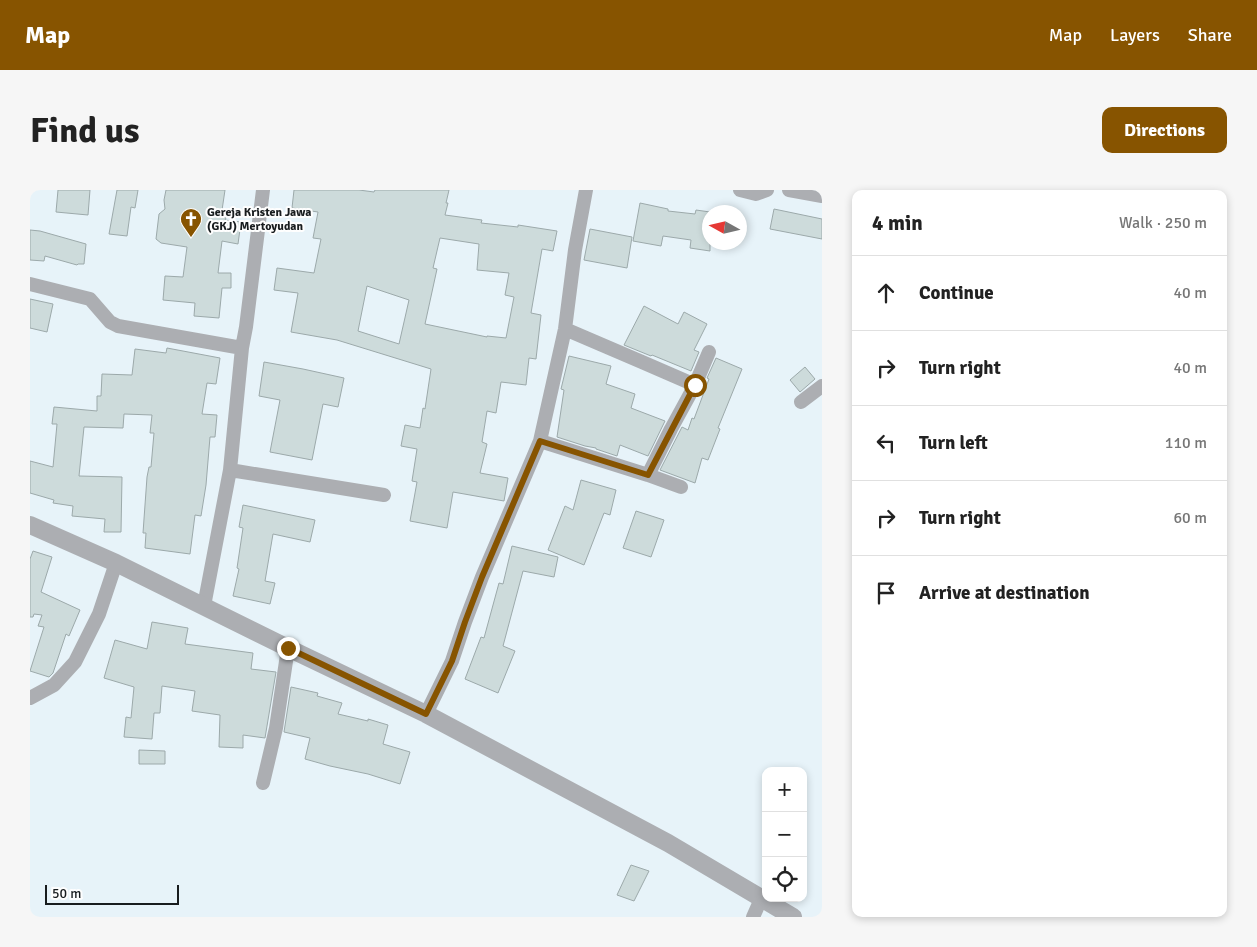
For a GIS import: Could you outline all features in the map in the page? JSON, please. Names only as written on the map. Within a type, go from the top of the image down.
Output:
[{"type":"street","points":[[204,606],[230,470],[242,348],[263,190]]},
{"type":"street","points":[[426,714],[452,661],[482,577],[540,441],[565,329],[575,250],[586,190]]},
{"type":"street","points":[[740,190],[756,194],[767,190]]},
{"type":"street","points":[[789,190],[822,196]]},
{"type":"street","points":[[30,284],[90,298],[110,322],[118,326],[242,348]]},
{"type":"street","points":[[565,329],[695,385]]},
{"type":"street","points":[[648,475],[710,352]]},
{"type":"street","points":[[801,402],[822,386]]},
{"type":"street","points":[[540,441],[648,475],[680,488]]},
{"type":"street","points":[[230,470],[384,495]]},
{"type":"street","points":[[30,525],[116,563],[426,714],[668,843],[792,917]]},
{"type":"street","points":[[30,698],[54,685],[75,662],[99,614],[116,563]]},
{"type":"street","points":[[263,783],[276,728],[288,648]]},
{"type":"street","points":[[753,917],[761,899]]},
{"type":"building","points":[[58,190],[90,190],[88,215],[56,212]]},
{"type":"building","points":[[117,190],[138,190],[135,208],[131,207],[127,236],[109,234]]},
{"type":"building","points":[[166,190],[225,190],[221,217],[226,218],[225,220],[241,222],[238,244],[222,241],[218,273],[231,273],[231,288],[222,288],[219,318],[194,316],[195,303],[163,300],[165,276],[183,277],[187,247],[161,243],[156,239],[159,214],[165,209]]},
{"type":"building","points":[[294,190],[359,190],[374,192],[375,190],[449,190],[445,215],[482,220],[481,223],[518,227],[518,225],[557,231],[553,251],[542,249],[531,313],[541,315],[536,359],[529,358],[526,385],[501,382],[496,413],[487,411],[482,442],[487,444],[480,473],[508,478],[504,501],[453,492],[447,528],[410,521],[417,482],[412,481],[417,449],[401,446],[405,425],[420,428],[431,369],[337,340],[291,332],[298,293],[274,290],[277,268],[314,273],[321,239],[313,238],[318,212],[292,208]],"holes":[[[440,238],[479,244],[477,270],[509,273],[505,295],[514,297],[506,338],[487,337],[425,324],[437,269],[433,268]],[[367,286],[409,300],[399,344],[358,331]]]},
{"type":"building","points":[[640,203],[668,209],[668,211],[695,214],[696,210],[702,211],[702,250],[690,248],[691,240],[663,236],[661,246],[633,241]]},
{"type":"building","points":[[774,209],[822,219],[822,239],[770,229]]},
{"type":"building","points":[[590,229],[632,237],[627,268],[584,260]]},
{"type":"building","points":[[30,230],[86,244],[84,264],[77,265],[45,256],[44,261],[30,260]]},
{"type":"building","points":[[30,299],[53,304],[47,332],[30,328]]},
{"type":"building","points":[[644,306],[678,324],[684,312],[707,324],[694,350],[699,352],[691,371],[624,345]]},
{"type":"building","points":[[167,348],[220,358],[216,384],[207,383],[202,414],[217,415],[215,437],[210,437],[201,516],[195,515],[190,554],[145,548],[146,533],[143,533],[147,477],[149,467],[151,467],[154,433],[150,433],[152,415],[124,414],[123,428],[84,427],[79,476],[122,477],[121,532],[104,532],[105,519],[72,516],[73,506],[53,503],[54,500],[30,493],[30,461],[53,467],[57,424],[52,424],[54,407],[97,411],[97,396],[101,396],[102,374],[132,375],[135,349],[166,353]]},
{"type":"building","points":[[569,356],[611,366],[606,384],[635,394],[631,408],[665,421],[648,456],[620,445],[617,456],[557,437],[564,390],[561,389]]},
{"type":"building","points":[[716,358],[742,369],[718,428],[720,429],[708,460],[702,458],[695,483],[660,470],[682,427],[688,430],[692,418],[694,419],[709,379],[707,378]]},
{"type":"building","points":[[264,362],[344,378],[338,407],[323,404],[312,460],[270,452],[280,400],[259,396]]},
{"type":"building","points":[[805,367],[815,379],[800,392],[790,380]]},
{"type":"building","points":[[581,480],[616,490],[610,515],[604,513],[584,565],[548,550],[565,506],[573,510]]},
{"type":"building","points":[[243,505],[315,520],[310,542],[273,534],[265,581],[275,583],[270,604],[233,596],[239,569],[237,568],[243,528],[239,527]]},
{"type":"building","points":[[636,511],[664,520],[651,557],[623,548]]},
{"type":"building","points":[[512,546],[558,557],[554,577],[523,571],[503,646],[515,651],[498,693],[465,679],[481,637],[484,638],[499,583],[503,584]]},
{"type":"building","points":[[33,551],[52,557],[41,592],[80,610],[69,636],[66,634],[53,673],[49,677],[30,671],[44,627],[38,626],[42,615],[34,614],[33,617],[30,617],[30,559]]},
{"type":"building","points":[[152,622],[188,628],[185,644],[253,653],[251,669],[276,672],[265,738],[243,735],[243,748],[219,747],[220,715],[192,711],[195,691],[162,686],[160,713],[154,713],[152,739],[124,737],[126,717],[131,718],[134,687],[104,678],[115,640],[147,649]]},
{"type":"building","points":[[291,687],[318,693],[317,696],[342,703],[338,714],[368,721],[368,719],[388,725],[383,744],[410,752],[400,784],[368,774],[305,759],[310,738],[284,732]]},
{"type":"building","points":[[139,750],[165,751],[165,764],[139,764]]},
{"type":"building","points":[[631,865],[649,871],[634,901],[617,895]]},
{"type":"place","name":"Gereja Kristen Jawa (GKJ) Mertoyudan","points":[[191,238]]},
{"type":"route","points":[[288,648],[426,714],[452,661],[482,577],[540,441],[648,475],[695,385]]}]
